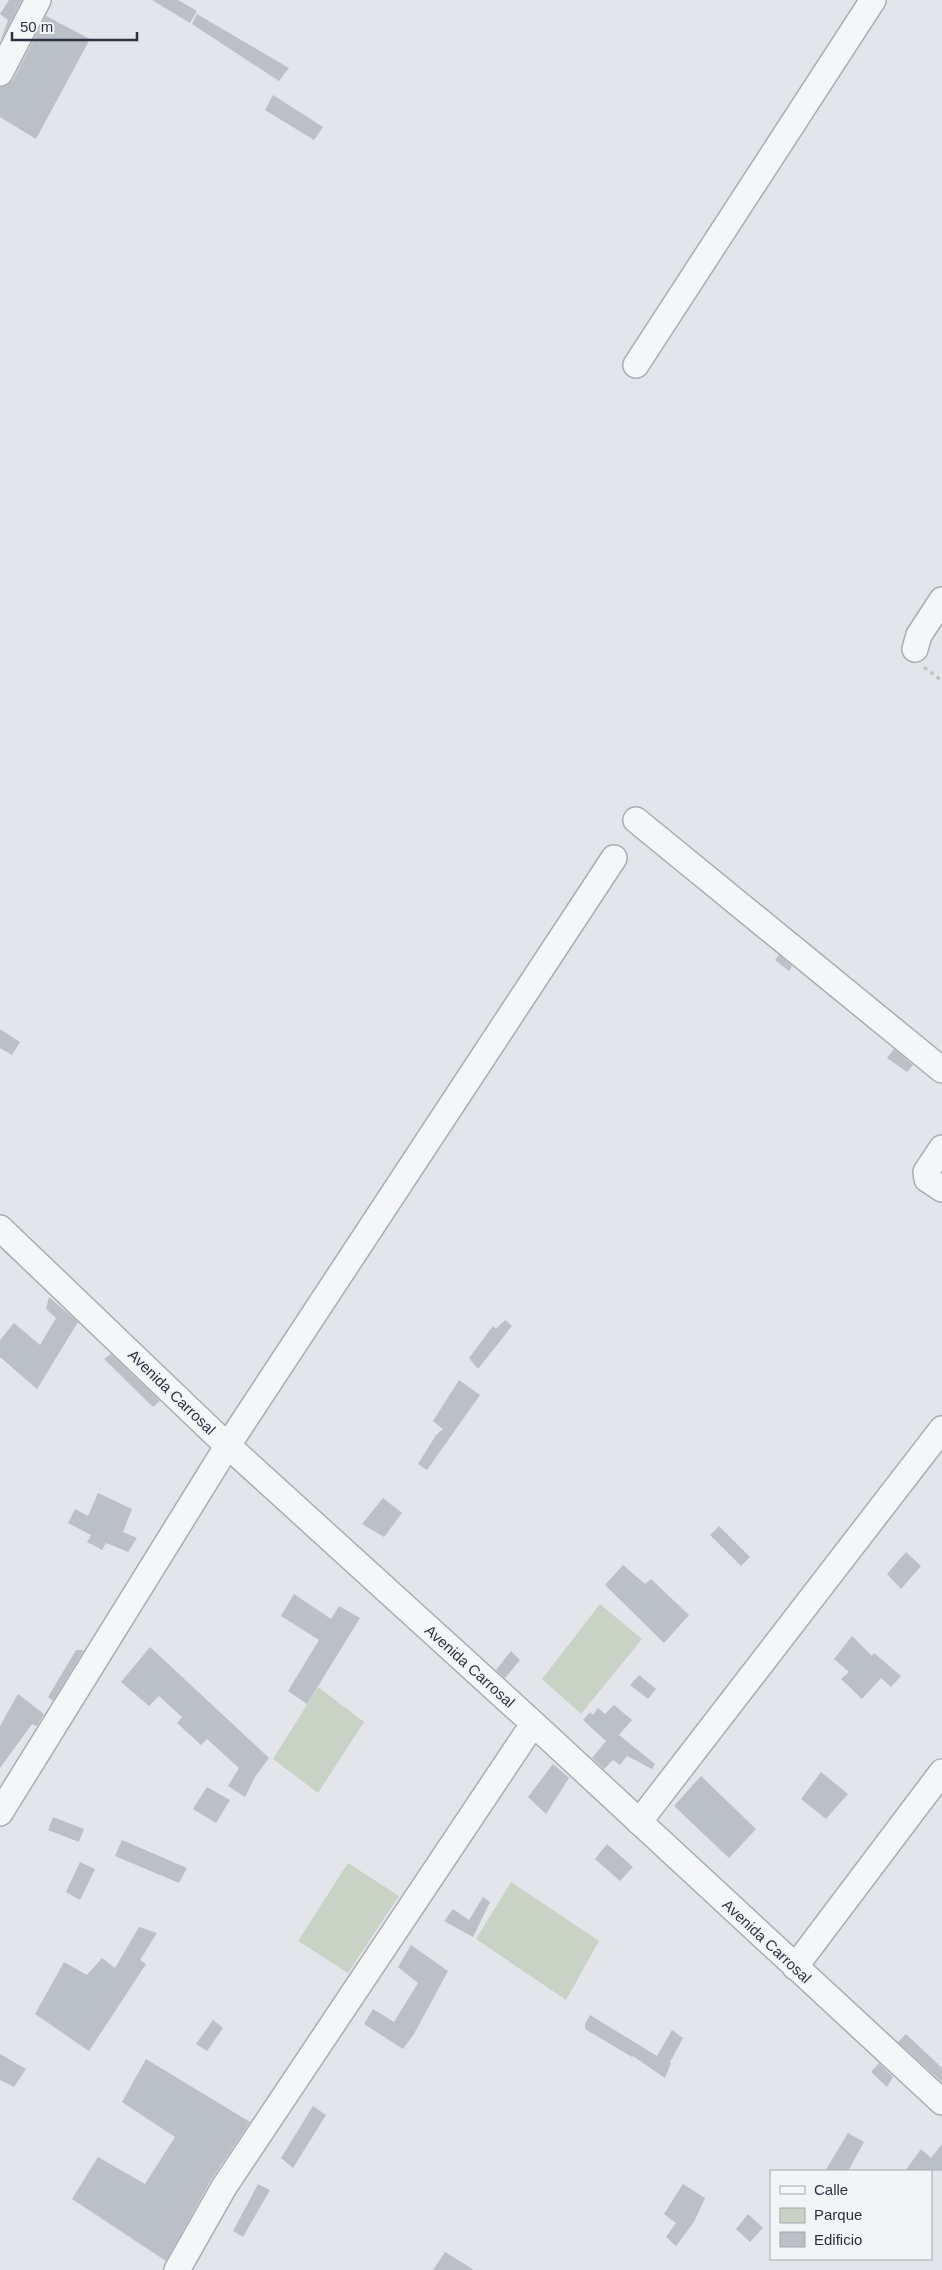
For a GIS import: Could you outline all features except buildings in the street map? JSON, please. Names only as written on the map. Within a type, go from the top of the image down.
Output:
[{"type":"street","points":[[0,73],[38,0]]},
{"type":"street","points":[[636,365],[873,0]]},
{"type":"street","points":[[914,649],[919,635],[942,600]]},
{"type":"street","points":[[636,820],[942,1070]]},
{"type":"street","points":[[0,1813],[228,1445],[614,858]]},
{"type":"street","points":[[942,1148],[926,1172],[927,1179],[942,1189]]},
{"type":"street","name":"Avenida Carrosal","points":[[0,1228],[228,1445],[535,1725],[942,2102]]},
{"type":"street","points":[[639,1822],[942,1429]]},
{"type":"street","points":[[177,2270],[224,2187],[525,1736],[535,1725]]},
{"type":"street","points":[[795,1967],[942,1772]]},
{"type":"green space","points":[[600,1604],[642,1639],[581,1714],[542,1679]]},
{"type":"green space","points":[[318,1687],[364,1722],[318,1793],[273,1759]]},
{"type":"green space","points":[[348,1863],[399,1896],[348,1973],[298,1941]]},
{"type":"green space","points":[[511,1882],[599,1941],[566,2000],[476,1939]]}]
